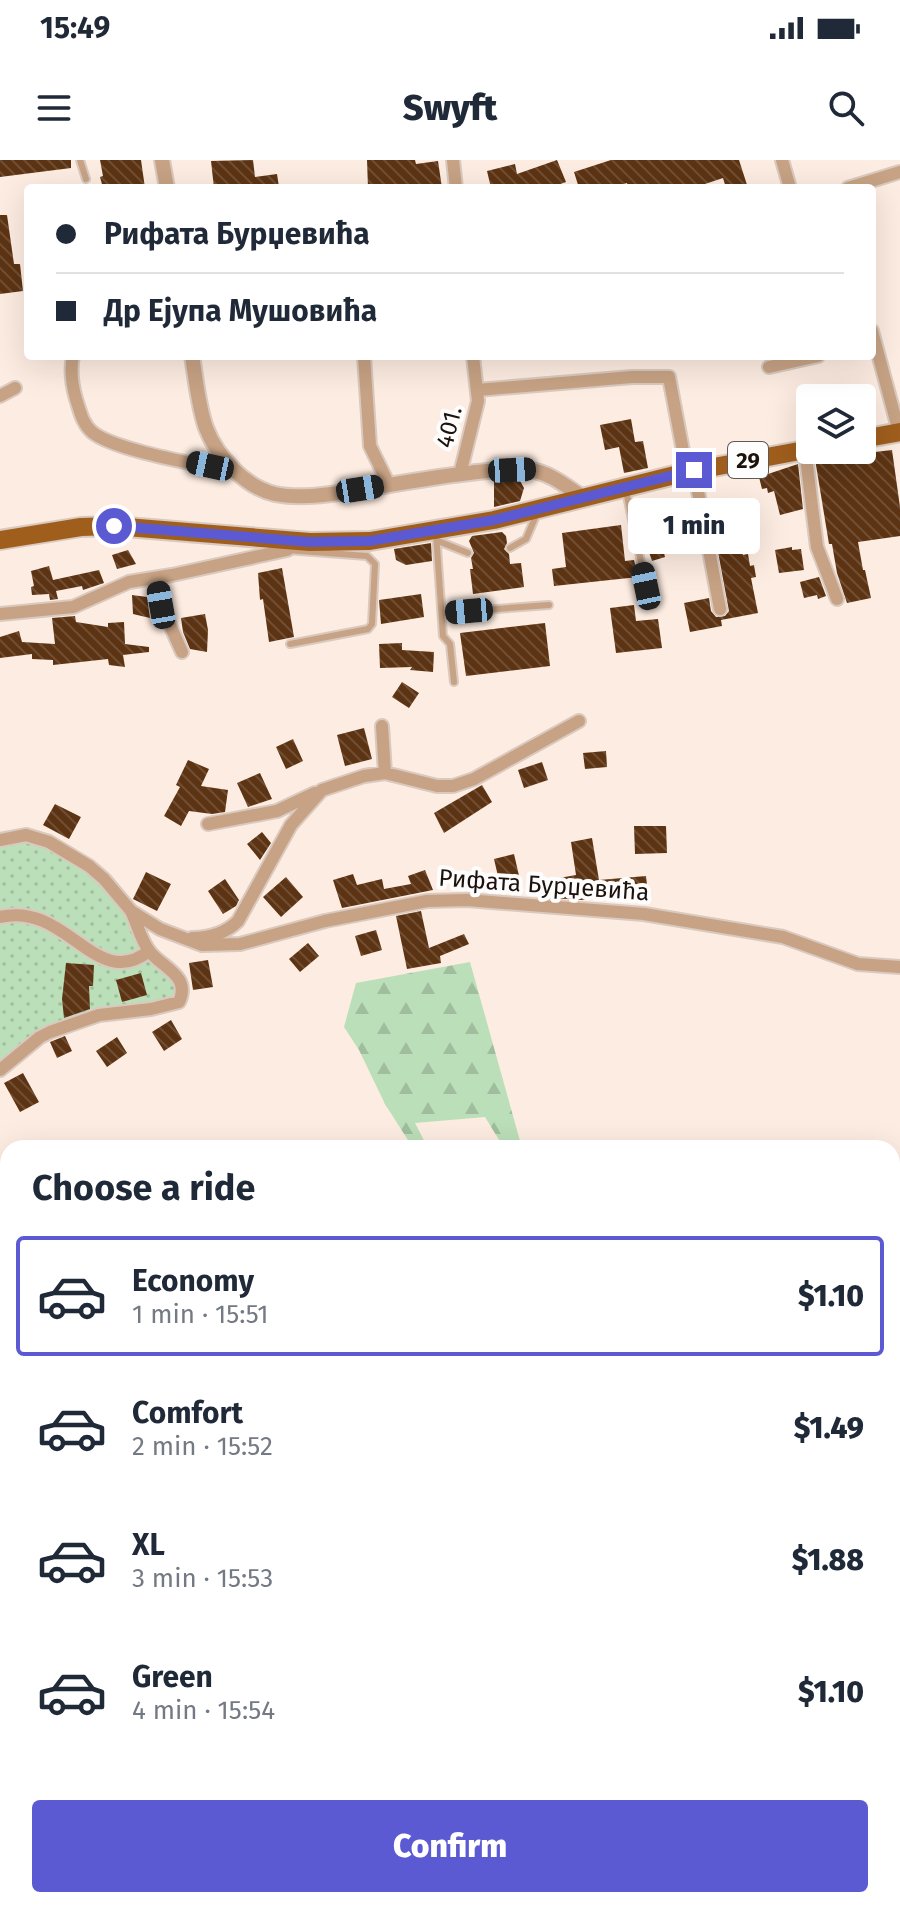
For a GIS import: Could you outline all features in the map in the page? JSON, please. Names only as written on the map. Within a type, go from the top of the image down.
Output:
[{"type":"main road","points":[[876,436],[900,432]]},
{"type":"main road","name":"29","points":[[0,540],[81,527],[114,526],[287,545],[437,536],[690,471],[796,451]]},
{"type":"street","points":[[162,160],[166,184]]},
{"type":"street","points":[[453,160],[456,184]]},
{"type":"street","points":[[782,160],[789,184]]},
{"type":"street","points":[[861,184],[900,172]]},
{"type":"street","points":[[876,349],[900,432]]},
{"type":"street","points":[[72,360],[74,390],[84,424],[94,434],[133,449],[235,472]]},
{"type":"street","points":[[193,360],[207,430],[235,472],[273,494],[332,494],[460,474],[529,469],[551,475],[584,498]]},
{"type":"street","points":[[364,360],[370,446],[389,485]]},
{"type":"street","name":"401.","points":[[460,474],[478,401],[473,360]]},
{"type":"street","points":[[769,367],[800,360]]},
{"type":"street","name":"401.","points":[[477,390],[632,377],[669,377],[690,471]]},
{"type":"street","points":[[0,396],[15,388]]},
{"type":"street","points":[[809,464],[817,547],[837,599]]},
{"type":"street","points":[[690,471],[720,609]]},
{"type":"street","points":[[0,614],[73,607],[122,584],[287,545]]},
{"type":"street","points":[[156,578],[161,605],[182,652]]},
{"type":"street","points":[[208,824],[277,811],[322,790],[364,776],[385,773],[437,786],[453,786],[474,779],[579,721]]},
{"type":"street","points":[[382,726],[385,773]]},
{"type":"street","name":"Рифата Бурџевића","points":[[180,936],[197,938],[217,935],[229,930],[238,921],[291,825],[322,790]]},
{"type":"street","name":"Рифата Бурџевића","points":[[0,840],[26,835],[49,842],[104,879],[131,911],[149,951],[176,973],[182,990],[179,1002],[151,1009],[99,1015],[50,1032],[0,1070]]},
{"type":"street","name":"Рифата Бурџевића","points":[[131,911],[160,929],[202,945],[224,946],[427,901],[467,900],[644,914],[783,937],[858,964],[900,967]]},
{"type":"street","points":[[0,917],[22,914],[40,918],[110,962],[132,962],[149,951]]},
{"type":"lane","points":[[80,160],[86,179]]},
{"type":"lane","points":[[625,487],[646,586]]},
{"type":"lane","points":[[510,548],[526,539],[538,510]]},
{"type":"lane","points":[[437,536],[468,553]]},
{"type":"lane","points":[[437,536],[443,636],[450,644],[454,682]]},
{"type":"lane","points":[[287,545],[367,556],[375,564],[372,624],[368,629],[290,644]]},
{"type":"lane","points":[[442,613],[549,605]]},
{"type":"green space","points":[[26,835],[104,879],[149,951],[176,973],[182,995],[151,1009],[50,1032],[0,1069],[0,840]]},
{"type":"green space","points":[[470,962],[520,1140],[499,1140],[485,1117],[415,1123],[424,1140],[408,1140],[344,1027],[356,983]]},
{"type":"building","points":[[0,160],[71,160],[71,168],[0,177]]},
{"type":"building","points":[[100,160],[141,160],[144,184],[102,184],[100,177],[103,176]]},
{"type":"building","points":[[253,160],[255,177],[277,174],[279,184],[214,184],[211,161]]},
{"type":"building","points":[[367,160],[415,160],[416,164],[438,161],[441,184],[368,184]]},
{"type":"building","points":[[557,160],[566,182],[490,184],[487,171],[515,164],[517,174]]},
{"type":"building","points":[[611,160],[739,160],[747,184],[725,184],[723,178],[705,184],[578,184],[574,172]]},
{"type":"building","points":[[0,215],[7,215],[14,264],[20,264],[23,291],[0,294]]},
{"type":"building","points":[[631,419],[635,442],[643,441],[648,468],[624,473],[619,447],[605,450],[600,425]]},
{"type":"building","points":[[892,450],[900,507],[900,536],[858,542],[871,598],[847,603],[832,544],[829,544],[816,464],[876,464],[876,452]]},
{"type":"building","points":[[798,464],[803,509],[780,515],[774,491],[768,493],[767,488],[762,489],[759,477]]},
{"type":"building","points":[[519,479],[524,488],[520,501],[494,507],[494,481]]},
{"type":"building","points":[[687,502],[689,512],[693,511],[700,552],[697,543],[664,553],[665,557],[652,561],[638,519],[650,515],[648,512]]},
{"type":"building","points":[[733,505],[743,555],[748,554],[750,566],[754,565],[756,577],[751,578],[758,613],[721,620],[722,626],[690,632],[684,603],[709,598],[711,611],[716,617],[725,616],[729,611],[710,509]]},
{"type":"building","points":[[621,525],[625,561],[634,560],[638,577],[554,586],[552,569],[566,567],[562,533]]},
{"type":"building","points":[[502,532],[506,536],[504,549],[509,554],[510,564],[521,563],[524,587],[473,594],[470,569],[473,569],[471,558],[474,553],[469,541],[472,536]]},
{"type":"building","points":[[431,543],[432,561],[406,565],[396,560],[394,549]]},
{"type":"building","points":[[792,547],[792,550],[801,549],[804,570],[779,573],[775,550]]},
{"type":"building","points":[[128,550],[136,564],[117,569],[112,555]]},
{"type":"building","points":[[49,566],[53,580],[99,570],[104,583],[83,590],[82,586],[56,591],[58,599],[50,600],[49,594],[32,595],[31,571]]},
{"type":"building","points":[[282,568],[294,637],[269,642],[258,573]]},
{"type":"building","points":[[819,577],[826,596],[804,598],[800,582]]},
{"type":"building","points":[[421,594],[424,617],[381,624],[379,600]]},
{"type":"building","points":[[132,595],[147,597],[150,618],[133,614]]},
{"type":"building","points":[[634,605],[636,621],[658,619],[662,648],[616,653],[610,608]]},
{"type":"building","points":[[205,614],[207,652],[190,649],[181,618]]},
{"type":"building","points":[[75,616],[76,622],[108,627],[108,623],[124,622],[125,644],[149,647],[149,652],[123,655],[125,667],[109,665],[108,659],[53,665],[53,660],[32,659],[32,654],[0,658],[0,637],[19,631],[22,642],[55,644],[52,618]]},
{"type":"building","points":[[545,623],[550,666],[466,676],[460,633]]},
{"type":"building","points":[[402,643],[402,650],[434,652],[433,672],[410,670],[412,667],[380,668],[379,644]]},
{"type":"building","points":[[402,682],[419,693],[409,708],[392,697]]},
{"type":"building","points":[[364,728],[372,759],[345,766],[337,735]]},
{"type":"building","points":[[293,739],[303,761],[286,769],[276,747]]},
{"type":"building","points":[[606,751],[607,767],[585,769],[583,753]]},
{"type":"building","points":[[188,760],[209,769],[201,786],[228,790],[225,812],[189,811],[181,826],[164,816],[180,787],[176,785]]},
{"type":"building","points":[[542,762],[548,780],[524,788],[518,770]]},
{"type":"building","points":[[260,773],[272,799],[248,807],[237,783]]},
{"type":"building","points":[[482,785],[492,802],[444,833],[434,813]]},
{"type":"building","points":[[55,804],[81,817],[69,839],[43,825]]},
{"type":"building","points":[[634,826],[666,826],[667,853],[635,854]]},
{"type":"building","points":[[262,832],[271,843],[260,860],[247,844]]},
{"type":"building","points":[[592,838],[599,880],[646,876],[648,894],[582,900],[552,898],[548,880],[576,875],[571,842]]},
{"type":"building","points":[[514,854],[520,880],[500,885],[494,859]]},
{"type":"building","points":[[425,870],[433,890],[342,908],[333,880],[353,874],[357,885],[382,879],[384,889],[411,884],[408,876]]},
{"type":"building","points":[[146,872],[171,884],[157,911],[133,899]]},
{"type":"building","points":[[286,877],[303,897],[281,917],[263,897]]},
{"type":"building","points":[[225,879],[239,900],[236,906],[223,914],[208,891]]},
{"type":"building","points":[[421,911],[429,948],[464,934],[469,944],[440,956],[441,963],[407,969],[396,916]]},
{"type":"building","points":[[376,930],[382,950],[361,956],[355,936]]},
{"type":"building","points":[[308,943],[319,956],[300,972],[289,959]]},
{"type":"building","points":[[208,960],[213,987],[193,990],[189,963]]},
{"type":"building","points":[[66,963],[94,965],[93,986],[89,986],[90,1009],[64,1018],[62,999]]},
{"type":"building","points":[[141,973],[147,995],[122,1002],[116,980]]},
{"type":"building","points":[[171,1020],[182,1039],[164,1051],[152,1032]]},
{"type":"building","points":[[65,1036],[72,1051],[57,1058],[50,1042]]},
{"type":"building","points":[[117,1037],[127,1053],[107,1067],[96,1051]]},
{"type":"building","points":[[23,1073],[39,1102],[20,1112],[4,1083]]},
{"type":"route","points":[[114,526],[288,541],[370,541],[494,520],[694,470]]}]
